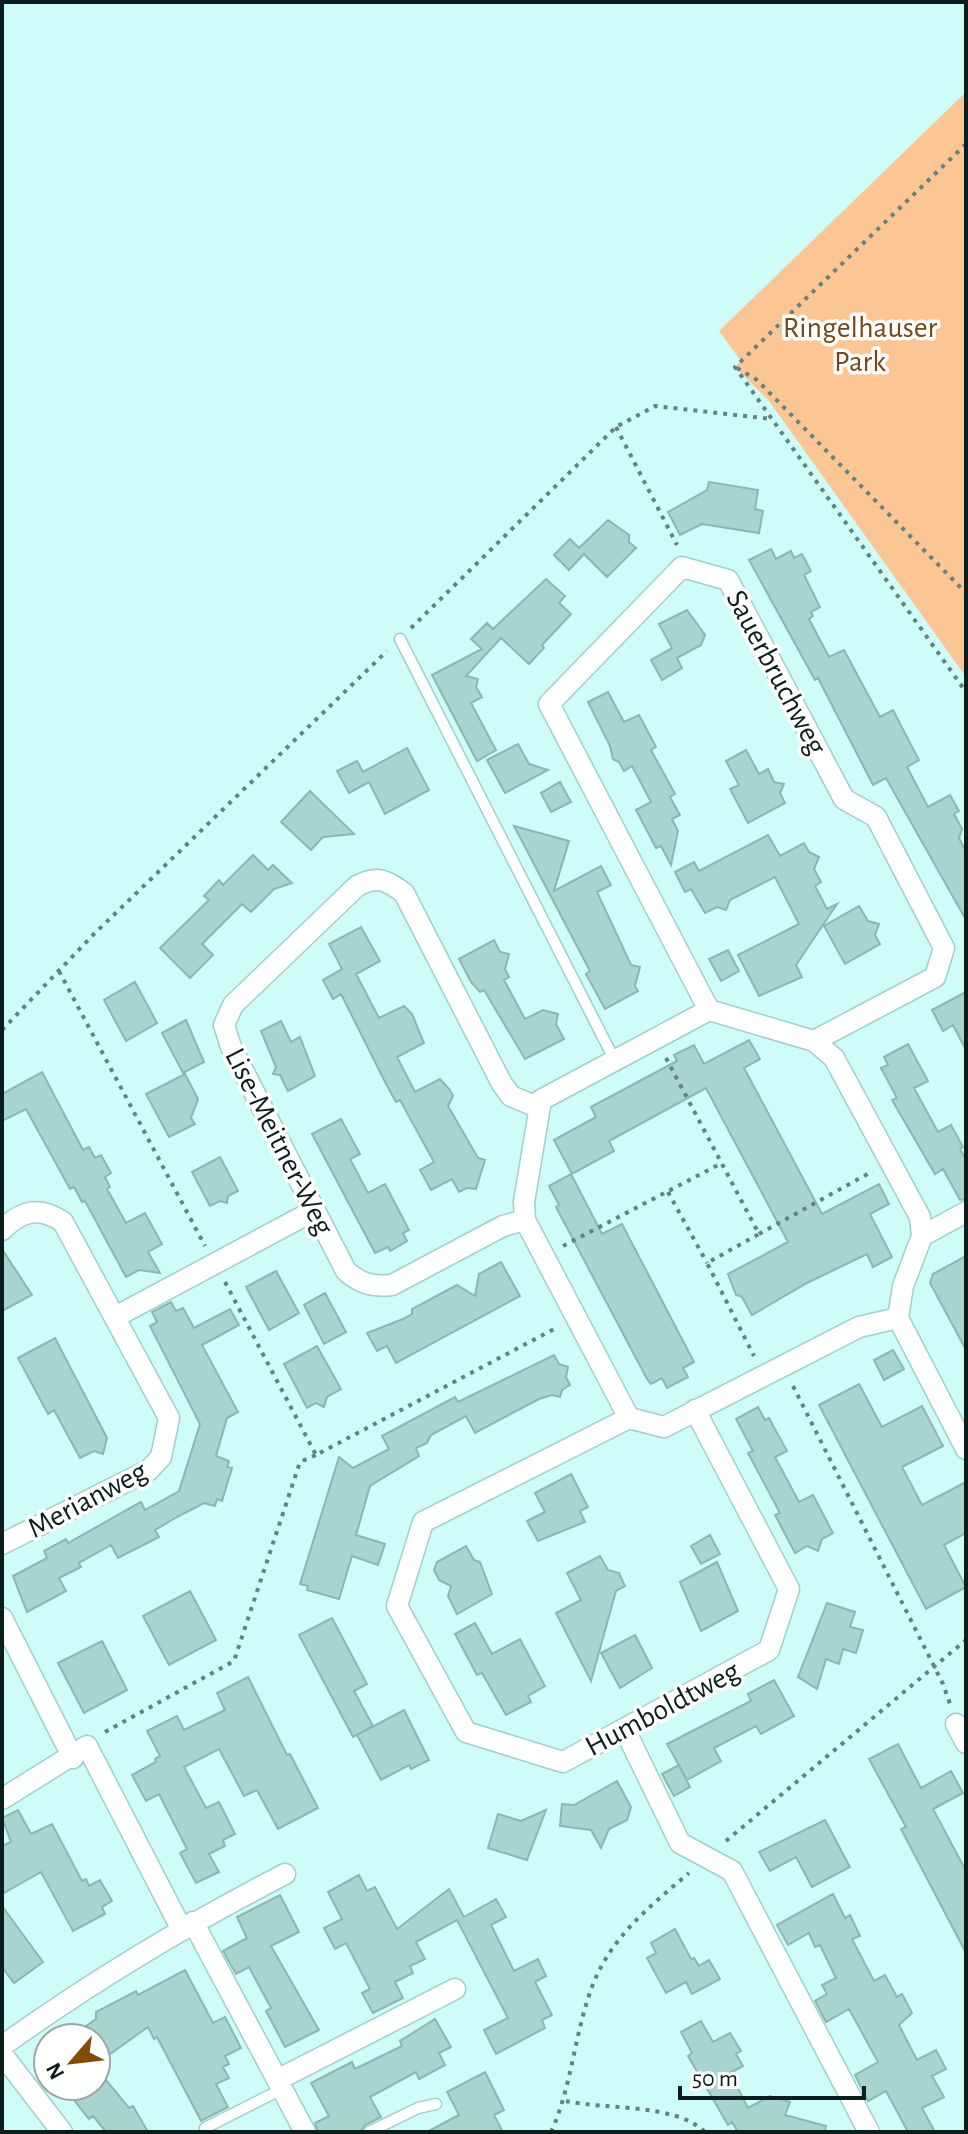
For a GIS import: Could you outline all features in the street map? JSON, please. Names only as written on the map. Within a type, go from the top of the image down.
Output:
[{"type":"street","points":[[682,567],[549,704],[709,1010]]},
{"type":"street","name":"Sauerbruchweg","points":[[682,567],[728,580],[844,799],[876,817],[944,948],[935,977],[814,1041]]},
{"type":"street","name":"Lise-Meitner-Weg","points":[[525,1220],[503,1226],[392,1285],[373,1287],[346,1271],[231,1047],[224,1025],[233,1005],[357,886],[372,879],[385,879],[404,893],[502,1084],[511,1096],[537,1107]]},
{"type":"street","points":[[898,1318],[859,1327],[664,1427],[629,1418],[525,1220],[524,1202],[537,1107],[551,1092],[709,1010],[814,1041],[834,1058],[920,1217],[922,1236],[903,1286],[898,1318],[966,1449]]},
{"type":"street","points":[[117,1316],[315,1210]]},
{"type":"street","name":"Merianweg","points":[[2,1230],[29,1211],[49,1212],[63,1222],[117,1316],[169,1418],[161,1457],[149,1470],[2,1544]]},
{"type":"street","points":[[922,1236],[966,1212]]},
{"type":"street","name":"Humboldtweg","points":[[629,1418],[423,1522],[397,1606],[466,1732],[563,1762],[769,1650],[789,1589],[695,1410]]},
{"type":"street","points":[[2,1618],[282,2084],[305,2132]]},
{"type":"street","points":[[956,1724],[966,1743]]},
{"type":"street","points":[[625,1730],[680,1843],[732,1871],[869,2132]]},
{"type":"street","points":[[2,1799],[80,1752]]},
{"type":"street","points":[[2,2046],[101,1976],[187,1925],[285,1874]]},
{"type":"street","points":[[282,2084],[455,1989]]},
{"type":"street","points":[[2,2054],[62,2132]]},
{"type":"lane","points":[[400,639],[614,1059]]},
{"type":"lane","points":[[205,2128],[282,2084]]},
{"type":"lane","points":[[369,2132],[418,2108],[436,2104]]},
{"type":"path","points":[[735,367],[966,144]]},
{"type":"path","points":[[735,367],[966,692]]},
{"type":"path","points":[[735,367],[757,380],[966,593]]},
{"type":"path","points":[[2,1030],[616,427],[655,406],[772,419]]},
{"type":"path","points":[[616,427],[681,552],[682,567]]},
{"type":"path","points":[[59,971],[316,1455]]},
{"type":"path","points":[[655,1038],[759,1234]]},
{"type":"path","points":[[707,1263],[890,1162]]},
{"type":"path","points":[[543,1256],[722,1163]]},
{"type":"path","points":[[668,1192],[764,1376]]},
{"type":"path","points":[[80,1752],[110,1729],[234,1661],[300,1462],[576,1317]]},
{"type":"path","points":[[783,1366],[934,1666],[956,1724]]},
{"type":"path","points":[[551,2132],[566,2101],[580,2032],[600,1969],[630,1924],[966,1640]]},
{"type":"path","points":[[566,2101],[656,2111],[684,2118],[705,2132]]},
{"type":"green space","name":"Ringelhauser Park","points":[[966,92],[966,677],[769,401],[735,367],[741,361],[719,331]]},
{"type":"building","points":[[709,482],[758,490],[755,509],[763,511],[759,533],[702,524],[680,535],[668,512],[707,490]]},
{"type":"building","points":[[608,520],[629,535],[629,542],[636,548],[607,577],[584,554],[569,570],[554,555],[570,539],[579,548]]},
{"type":"building","points":[[771,549],[776,559],[791,551],[794,558],[802,554],[811,571],[804,575],[820,607],[811,612],[813,616],[809,619],[829,657],[844,650],[880,717],[893,710],[919,760],[907,767],[928,807],[950,795],[959,811],[954,814],[962,829],[959,838],[966,852],[966,920],[886,778],[873,785],[818,678],[815,680],[749,560]]},
{"type":"building","points":[[546,579],[565,596],[559,603],[571,614],[542,645],[544,648],[529,664],[501,638],[466,676],[478,679],[476,687],[482,697],[471,703],[496,750],[477,761],[432,675],[482,649],[471,639],[487,623],[493,629]]},
{"type":"building","points":[[687,610],[705,635],[701,645],[677,658],[682,668],[662,680],[651,660],[672,648],[659,624]]},
{"type":"building","points":[[608,692],[624,722],[639,715],[656,747],[651,750],[675,794],[670,797],[680,815],[672,819],[678,831],[671,865],[661,846],[656,848],[636,810],[651,802],[632,766],[624,771],[613,759],[610,746],[588,702]]},
{"type":"building","points":[[518,744],[529,764],[548,770],[505,793],[487,760]]},
{"type":"building","points":[[407,748],[429,790],[385,814],[369,782],[349,793],[337,771],[357,761],[363,772]]},
{"type":"building","points":[[746,750],[759,774],[768,769],[774,782],[784,784],[780,793],[785,803],[748,823],[730,789],[739,785],[726,761]]},
{"type":"building","points":[[560,782],[571,802],[551,812],[541,793]]},
{"type":"building","points":[[310,791],[354,834],[323,837],[311,850],[281,822]]},
{"type":"building","points":[[514,826],[569,841],[554,891],[601,866],[611,885],[597,892],[631,965],[640,967],[635,986],[638,991],[605,1009],[586,974],[590,971]]},
{"type":"building","points":[[768,835],[780,856],[804,843],[809,852],[819,857],[814,869],[821,882],[815,886],[827,909],[837,904],[796,965],[802,977],[759,996],[738,955],[799,924],[775,877],[730,900],[726,910],[717,907],[705,913],[691,889],[685,892],[675,872],[694,862],[699,871]]},
{"type":"building","points":[[253,855],[268,870],[273,865],[292,883],[274,889],[251,912],[242,904],[202,944],[213,955],[190,978],[160,948],[209,900],[204,896],[219,880],[223,885]]},
{"type":"building","points":[[859,906],[868,921],[879,924],[875,935],[880,944],[845,964],[824,926]]},
{"type":"building","points":[[361,927],[380,961],[356,974],[379,1018],[404,1006],[412,1014],[424,1043],[397,1057],[415,1092],[440,1079],[450,1090],[453,1096],[448,1106],[478,1158],[485,1160],[476,1189],[467,1188],[459,1192],[452,1179],[431,1190],[420,1170],[434,1162],[400,1100],[396,1102],[341,994],[333,999],[323,980],[342,969],[329,944]]},
{"type":"building","points":[[494,940],[500,952],[509,954],[505,969],[509,977],[504,980],[525,1019],[543,1010],[558,1014],[556,1024],[564,1039],[525,1059],[484,990],[480,992],[471,982],[459,959]]},
{"type":"building","points":[[728,950],[739,971],[721,981],[709,959]]},
{"type":"building","points":[[135,982],[157,1023],[126,1041],[104,1000]]},
{"type":"building","points":[[966,992],[966,1050],[953,1025],[943,1031],[932,1010]]},
{"type":"building","points":[[186,1020],[204,1062],[183,1073],[162,1033]]},
{"type":"building","points":[[281,1021],[291,1042],[300,1037],[315,1076],[288,1091],[280,1075],[273,1074],[276,1067],[261,1031]]},
{"type":"building","points":[[749,1040],[760,1059],[744,1068],[822,1214],[879,1184],[889,1204],[870,1214],[892,1257],[873,1267],[867,1254],[807,1283],[752,1315],[742,1297],[736,1295],[728,1274],[788,1242],[706,1088],[609,1141],[614,1151],[572,1174],[554,1140],[596,1117],[591,1107],[677,1061],[674,1055],[694,1045],[704,1064]]},
{"type":"building","points":[[908,1044],[928,1081],[914,1088],[938,1132],[951,1125],[963,1147],[960,1149],[966,1160],[966,1199],[960,1200],[943,1169],[935,1174],[892,1100],[897,1098],[881,1068],[888,1065],[884,1057]]},
{"type":"building","points":[[42,1072],[83,1150],[89,1147],[95,1158],[101,1155],[111,1173],[105,1177],[110,1187],[107,1189],[126,1223],[145,1213],[162,1244],[148,1252],[160,1273],[139,1270],[126,1277],[85,1201],[82,1202],[74,1187],[70,1189],[26,1109],[2,1121],[2,1094]]},
{"type":"building","points":[[185,1074],[198,1099],[191,1118],[195,1124],[169,1137],[146,1094]]},
{"type":"building","points":[[341,1119],[360,1154],[350,1159],[368,1193],[385,1184],[409,1230],[403,1233],[407,1241],[390,1251],[388,1247],[375,1253],[312,1134]]},
{"type":"building","points":[[220,1157],[238,1191],[228,1196],[227,1203],[220,1201],[210,1206],[192,1172]]},
{"type":"building","points":[[571,1174],[602,1234],[622,1224],[694,1362],[683,1368],[688,1377],[667,1388],[662,1378],[651,1384],[647,1379],[556,1207],[559,1205],[549,1186]]},
{"type":"building","points":[[2,1249],[32,1295],[2,1311]]},
{"type":"building","points":[[966,1256],[966,1350],[930,1283],[933,1274]]},
{"type":"building","points":[[501,1262],[520,1296],[396,1363],[387,1346],[377,1351],[367,1333],[403,1319],[412,1314],[412,1309],[457,1285],[475,1296],[479,1274]]},
{"type":"building","points":[[276,1271],[299,1313],[269,1330],[246,1287]]},
{"type":"building","points":[[325,1293],[346,1332],[324,1344],[304,1305]]},
{"type":"building","points":[[171,1302],[176,1311],[183,1308],[194,1328],[230,1309],[239,1325],[202,1345],[238,1412],[227,1418],[216,1456],[229,1461],[227,1467],[232,1468],[222,1501],[217,1499],[215,1506],[204,1503],[177,1517],[155,1530],[159,1537],[118,1558],[111,1545],[79,1563],[81,1567],[59,1578],[66,1591],[27,1612],[13,1576],[47,1558],[44,1551],[66,1539],[68,1543],[141,1502],[145,1510],[179,1491],[200,1424],[150,1326],[157,1322],[152,1312]]},
{"type":"building","points":[[55,1338],[107,1438],[103,1454],[94,1451],[80,1458],[54,1410],[48,1414],[18,1358]]},
{"type":"building","points":[[317,1346],[341,1389],[327,1397],[324,1407],[316,1403],[307,1408],[284,1364]]},
{"type":"building","points":[[893,1350],[904,1369],[884,1380],[874,1360]]},
{"type":"building","points":[[554,1355],[559,1364],[568,1367],[566,1377],[570,1385],[562,1390],[560,1397],[552,1395],[539,1399],[475,1433],[466,1416],[431,1435],[427,1443],[416,1448],[419,1456],[370,1486],[356,1535],[385,1544],[378,1565],[352,1556],[339,1599],[307,1590],[308,1586],[300,1584],[339,1457],[353,1468],[389,1449],[382,1436],[455,1397],[458,1402]]},
{"type":"building","points":[[859,1384],[882,1427],[922,1406],[943,1446],[902,1467],[922,1505],[966,1482],[966,1533],[944,1545],[966,1587],[926,1609],[819,1405]]},
{"type":"building","points":[[758,1407],[765,1420],[769,1418],[787,1451],[775,1457],[799,1502],[813,1495],[833,1533],[822,1539],[818,1551],[807,1546],[795,1553],[775,1515],[780,1513],[748,1453],[753,1451],[736,1419]]},
{"type":"building","points":[[571,1474],[588,1507],[580,1511],[585,1522],[538,1541],[527,1521],[545,1512],[535,1493]]},
{"type":"building","points":[[710,1535],[720,1554],[701,1564],[691,1546]]},
{"type":"building","points":[[466,1546],[474,1560],[480,1562],[492,1594],[457,1614],[448,1596],[451,1586],[439,1580],[434,1570],[437,1562]]},
{"type":"building","points":[[600,1556],[608,1570],[619,1573],[625,1586],[616,1591],[591,1681],[556,1613],[581,1600],[567,1573]]},
{"type":"building","points":[[717,1562],[738,1611],[701,1631],[680,1582]]},
{"type":"building","points":[[190,1591],[216,1640],[169,1665],[143,1616]]},
{"type":"building","points":[[827,1603],[855,1612],[850,1627],[863,1630],[856,1653],[843,1649],[839,1664],[826,1659],[817,1689],[798,1677]]},
{"type":"building","points":[[332,1618],[367,1684],[354,1691],[373,1726],[353,1737],[299,1635]]},
{"type":"building","points":[[475,1623],[492,1654],[520,1639],[545,1686],[528,1696],[531,1702],[506,1715],[482,1673],[477,1675],[455,1634]]},
{"type":"building","points":[[635,1635],[652,1668],[620,1688],[601,1653]]},
{"type":"building","points":[[102,1641],[127,1690],[84,1713],[58,1663]]},
{"type":"building","points":[[248,1677],[318,1808],[278,1829],[257,1790],[244,1796],[219,1749],[184,1767],[206,1808],[219,1802],[235,1834],[223,1840],[225,1846],[209,1854],[219,1872],[196,1883],[180,1853],[187,1849],[159,1794],[146,1801],[132,1775],[156,1762],[155,1759],[160,1756],[147,1731],[177,1716],[184,1730],[225,1710],[217,1693]]},
{"type":"building","points":[[774,1680],[794,1716],[761,1734],[756,1726],[714,1748],[721,1761],[687,1780],[667,1744],[751,1701],[748,1694]]},
{"type":"building","points":[[404,1710],[429,1760],[411,1769],[409,1765],[381,1780],[357,1735]]},
{"type":"building","points":[[898,1744],[921,1788],[951,1771],[963,1793],[933,1809],[966,1871],[966,1953],[901,1829],[906,1827],[869,1759]]},
{"type":"building","points":[[679,1765],[690,1787],[674,1796],[662,1774]]},
{"type":"building","points":[[617,1781],[631,1807],[627,1820],[609,1829],[601,1848],[591,1830],[560,1826],[562,1804],[574,1805]]},
{"type":"building","points":[[18,1810],[31,1834],[52,1824],[82,1881],[86,1879],[89,1886],[100,1880],[112,1901],[102,1907],[105,1914],[73,1931],[41,1872],[2,1894],[2,1846],[11,1842],[2,1818]]},
{"type":"building","points":[[546,1810],[527,1860],[488,1848],[498,1814],[521,1821]]},
{"type":"building","points":[[825,1820],[850,1867],[812,1887],[796,1857],[770,1871],[759,1852]]},
{"type":"building","points":[[359,1875],[367,1891],[375,1887],[397,1929],[449,1889],[464,1917],[496,1899],[506,1917],[491,1925],[514,1971],[538,1959],[546,1976],[535,1982],[552,2015],[542,2020],[545,2028],[496,2054],[484,2030],[508,2018],[457,1920],[416,1942],[425,1959],[410,1966],[413,1973],[395,1982],[403,1998],[373,2013],[362,1993],[370,1989],[346,1943],[335,1949],[324,1928],[342,1919],[328,1892]]},
{"type":"building","points":[[833,1894],[845,1918],[850,1915],[860,1936],[852,1939],[874,1981],[885,1975],[897,1997],[902,1994],[912,2013],[899,2025],[917,2060],[936,2050],[946,2069],[932,2076],[944,2097],[922,2108],[935,2132],[908,2132],[886,2091],[868,2101],[855,2075],[878,2062],[849,2009],[826,2022],[815,2001],[827,1994],[822,1985],[836,1978],[820,1945],[815,1947],[809,1933],[788,1945],[777,1925]]},
{"type":"building","points":[[280,1895],[299,1932],[271,1946],[319,2030],[285,2047],[266,2011],[271,2008],[249,1967],[236,1974],[223,1951],[247,1938],[237,1917]]},
{"type":"building","points":[[2,1906],[43,1962],[14,1983],[2,1967]]},
{"type":"building","points":[[675,1929],[691,1959],[694,1958],[699,1966],[709,1960],[720,1979],[692,1994],[686,1982],[666,1993],[647,1958],[656,1953],[651,1943]]},
{"type":"building","points":[[185,1970],[213,2023],[225,2017],[241,2048],[225,2056],[229,2064],[223,2067],[229,2078],[216,2084],[228,2107],[201,2121],[157,2037],[154,2039],[148,2027],[112,2053],[112,2022],[92,2022],[96,2019],[96,2012],[136,1991],[138,1995]]},
{"type":"building","points":[[435,2019],[451,2047],[439,2053],[445,2065],[419,2079],[416,2072],[370,2097],[381,2117],[365,2125],[361,2132],[318,2132],[315,2123],[329,2116],[311,2083],[352,2062],[355,2069],[402,2046],[400,2041]]},
{"type":"building","points":[[701,2021],[713,2042],[730,2033],[741,2051],[736,2054],[743,2066],[730,2073],[748,2108],[770,2096],[790,2102],[785,2115],[826,2126],[825,2132],[738,2132],[732,2122],[728,2125],[688,2056],[692,2053],[681,2032]]},
{"type":"building","points":[[485,2072],[504,2110],[494,2115],[503,2132],[427,2132],[459,2115],[447,2092]]},
{"type":"building","points":[[112,2087],[129,2108],[133,2106],[148,2132],[106,2132],[93,2116],[89,2119],[76,2102],[112,2102]]}]
